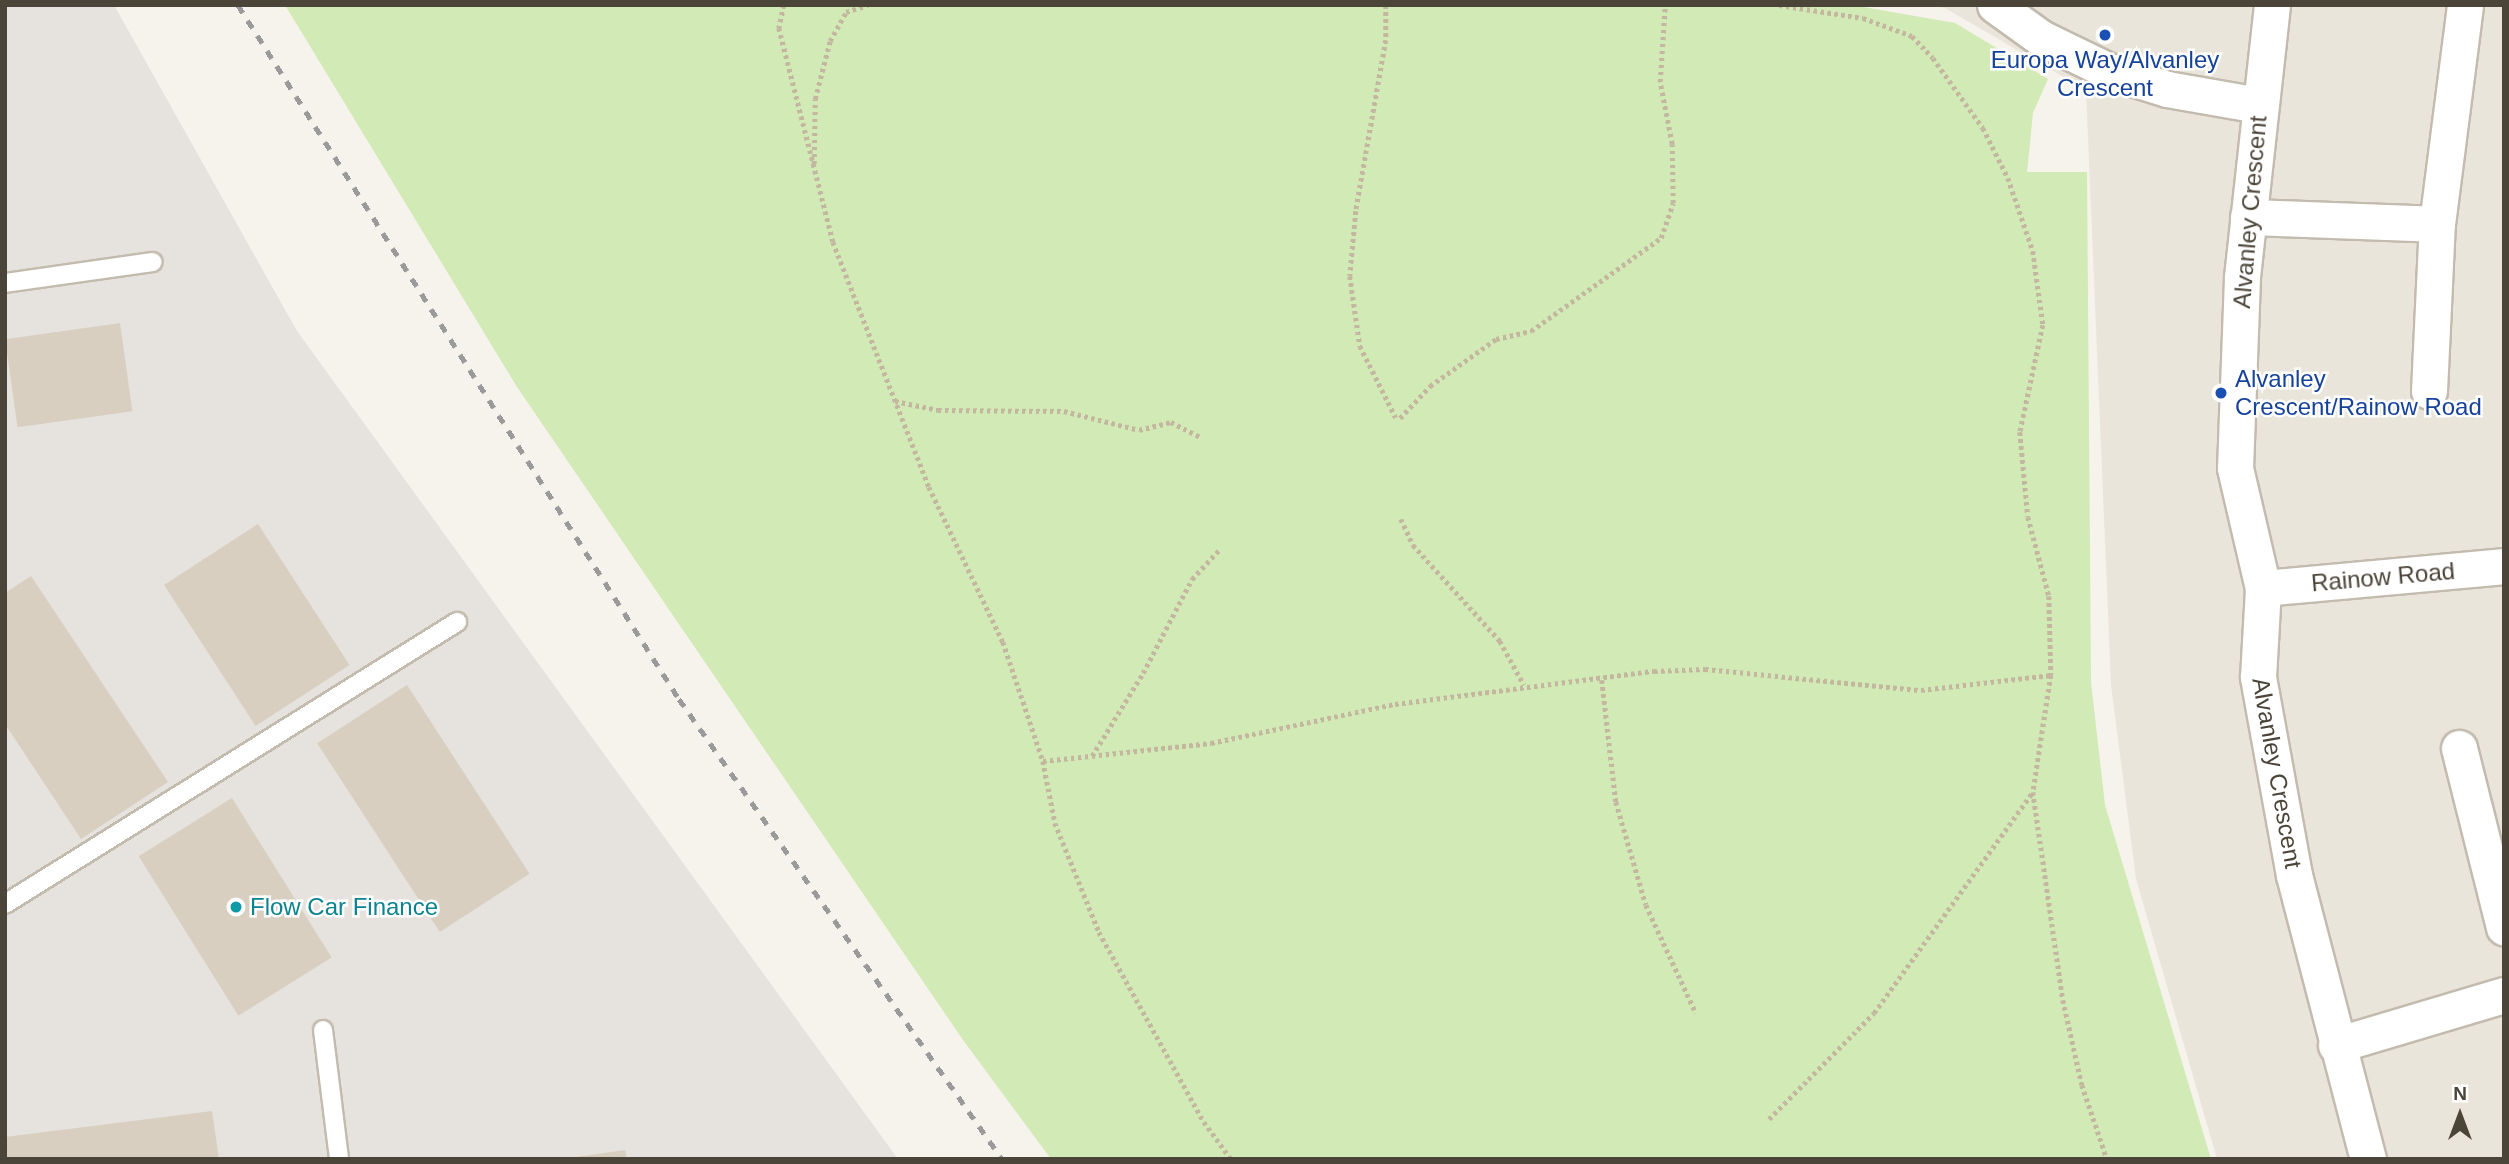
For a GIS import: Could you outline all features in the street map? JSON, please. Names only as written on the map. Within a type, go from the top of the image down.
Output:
[{"type":"street","points":[[1995,5],[2041,38],[2109,71],[2167,89],[2259,106]]},
{"type":"street","name":"Alvanley Crescent","points":[[2272,5],[2248,217],[2235,468],[2263,588],[2258,677],[2294,875],[2336,1045],[2368,1159]]},
{"type":"street","points":[[2429,391],[2437,224],[2465,5]]},
{"type":"street","points":[[2248,217],[2437,224]]},
{"type":"street","name":"Rainow Road","points":[[2263,588],[2504,566]]},
{"type":"street","points":[[2459,747],[2504,928]]},
{"type":"street","points":[[2336,1045],[2504,995]]},
{"type":"lane","points":[[5,283],[153,262]]},
{"type":"lane","points":[[5,904],[457,622]]},
{"type":"lane","points":[[323,1030],[339,1159]]},
{"type":"path","points":[[784,5],[779,28],[834,242],[929,487],[1003,642],[1043,761],[1055,823],[1099,932],[1204,1122],[1231,1159]]},
{"type":"path","points":[[814,170],[815,99],[831,41],[846,12],[868,5]]},
{"type":"path","points":[[1387,5],[1386,40],[1356,211],[1350,276],[1360,346],[1398,418],[1430,386],[1496,339],[1531,331],[1661,238],[1674,204],[1672,144],[1660,82],[1665,5]]},
{"type":"path","points":[[1779,5],[1863,18],[1912,36],[1933,58],[1983,128],[2008,178],[2033,251],[2043,325],[2021,432],[2028,517],[2049,596],[2050,675],[2033,792],[2063,1000],[2082,1085],[2107,1159]]},
{"type":"path","points":[[895,401],[938,410],[1064,411],[1139,430],[1171,422],[1201,437]]},
{"type":"path","points":[[1401,519],[1413,545],[1500,641],[1524,685]]},
{"type":"path","points":[[1091,756],[1143,673],[1192,579],[1219,550]]},
{"type":"path","points":[[1043,761],[1211,743],[1395,704],[1524,685],[1705,669],[1921,690],[2050,675]]},
{"type":"path","points":[[1602,680],[1616,802],[1646,905],[1696,1013]]},
{"type":"path","points":[[1769,1119],[1874,1013],[2033,792]]},
{"type":"shaded area","points":[[5,5],[114,5],[297,331],[898,1159],[5,1159]]},
{"type":"shaded area","points":[[1924,5],[2504,5],[2504,1159],[2217,1159],[2136,879],[2111,685],[2086,90],[1945,8]]},
{"type":"green space","points":[[285,5],[1852,5],[1955,23],[2048,79],[2033,113],[2027,172],[2087,172],[2091,682],[2105,805],[2211,1159],[1051,1159],[963,1040],[517,387]]},
{"type":"building","points":[[120,323],[132,411],[18,427],[5,339]]},
{"type":"building","points":[[258,524],[349,665],[256,726],[164,585]]},
{"type":"building","points":[[31,576],[168,782],[81,839],[5,724],[5,593]]},
{"type":"building","points":[[407,685],[530,874],[440,932],[317,743]]},
{"type":"building","name":"Flow Car Finance","points":[[232,798],[332,957],[238,1016],[139,856]]},
{"type":"building","points":[[212,1111],[219,1159],[5,1159],[5,1137]]},
{"type":"building","points":[[625,1150],[627,1159],[576,1159],[576,1157]]},
{"type":"railway","points":[[238,5],[679,699],[1002,1159]]},
{"type":"place","name":"Europa Way/Alvanley Crescent","points":[[2105,35]]},
{"type":"place","name":"Alvanley Crescent/Rainow Road","points":[[2221,393]]},
{"type":"place","name":"Flow Car Finance","points":[[236,907]]}]
